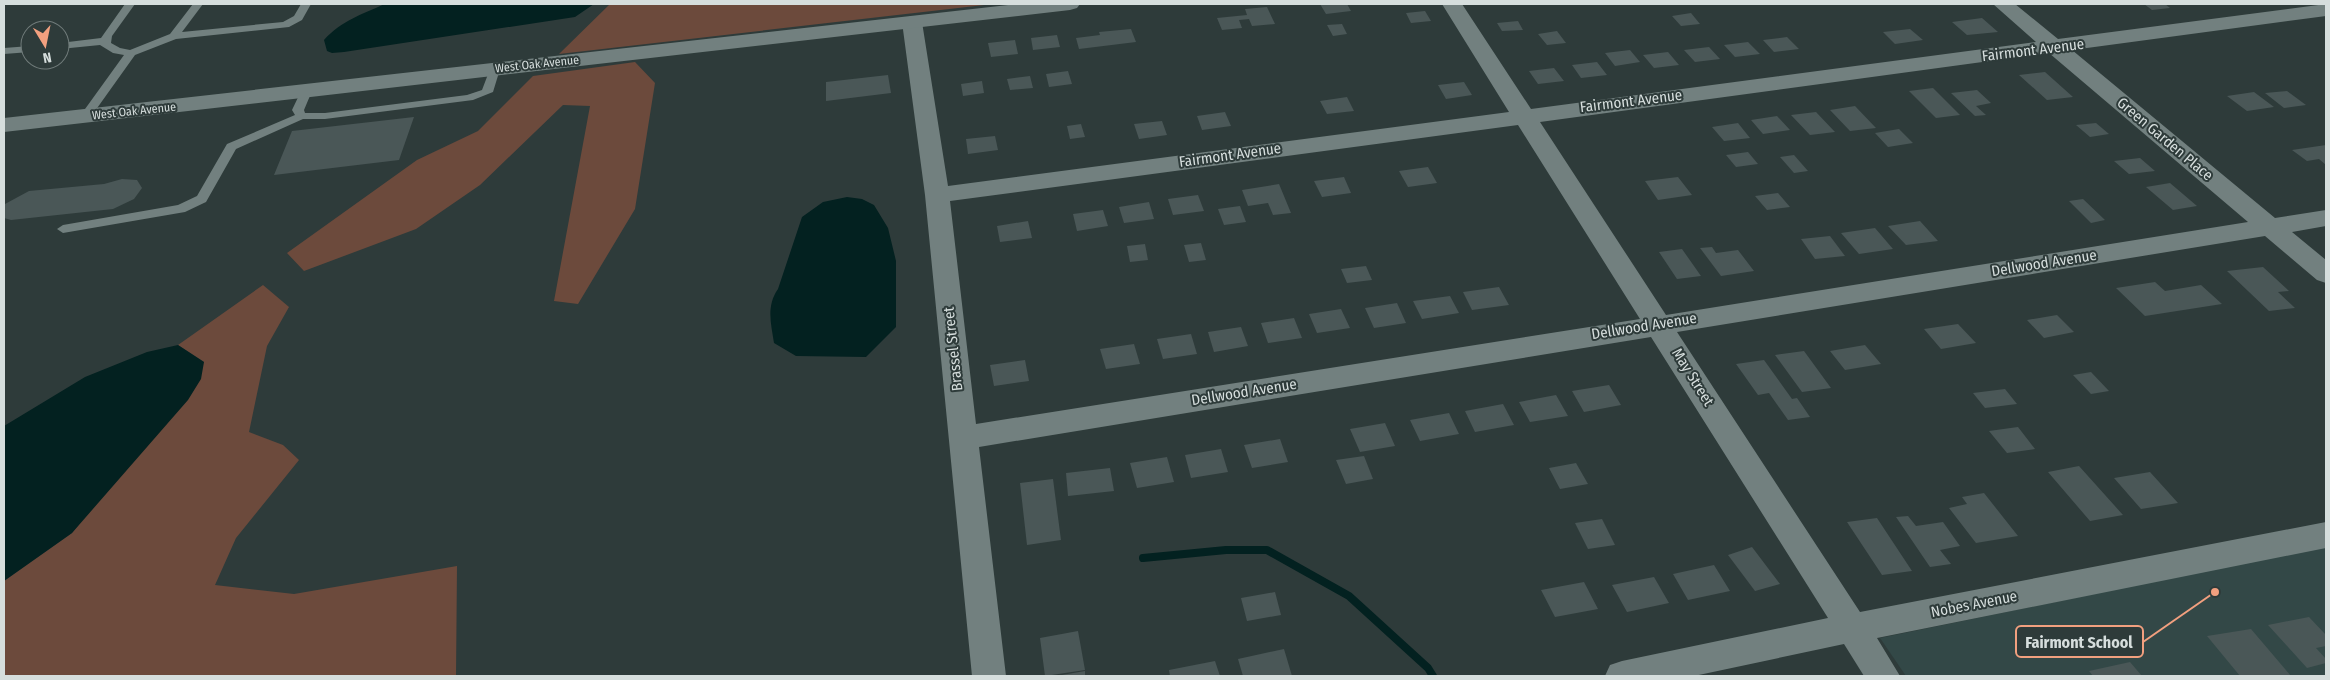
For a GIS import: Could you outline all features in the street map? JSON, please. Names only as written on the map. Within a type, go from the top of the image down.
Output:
[{"type":"street","name":"West Oak Avenue","points":[[4,125],[1070,4]]},
{"type":"street","name":"May Street","points":[[1452,4],[1522,115],[1659,324],[1882,676]]},
{"type":"street","name":"Green Garden Place","points":[[2003,4],[2326,274]]},
{"type":"street","name":"Fairmont Avenue","points":[[937,195],[1522,115],[2326,10]]},
{"type":"street","name":"Brassel Street","points":[[912,22],[937,195],[989,676]]},
{"type":"street","name":"Dellwood Avenue","points":[[962,438],[1659,324],[2326,218]]},
{"type":"street","name":"Nobes Avenue","points":[[1622,676],[1852,628],[2326,535]]},
{"type":"lane","points":[[130,4],[107,36],[105,44],[117,50],[131,52],[174,36],[285,25],[298,18],[306,4]]},
{"type":"lane","points":[[174,36],[198,4]]},
{"type":"lane","points":[[70,45],[106,41]]},
{"type":"lane","points":[[4,51],[20,50]]},
{"type":"lane","points":[[86,116],[131,52]]},
{"type":"lane","points":[[64,229],[181,208],[202,199],[231,147],[301,116],[325,116],[469,98],[488,92],[495,69]]},
{"type":"lane","points":[[301,116],[298,110],[306,91]]},
{"type":"shaded area","points":[[385,4],[594,4],[575,17],[344,52],[332,53],[327,51],[324,40],[337,28]]},
{"type":"shaded area","points":[[610,4],[993,4],[559,54]]},
{"type":"shaded area","points":[[635,62],[655,83],[635,209],[578,304],[554,301],[590,106],[563,105],[480,185],[416,229],[304,271],[287,253],[417,160],[478,131],[533,76]]},
{"type":"shaded area","points":[[847,197],[862,199],[874,205],[888,228],[896,261],[896,327],[866,357],[796,356],[774,343],[770,315],[774,295],[778,289],[802,217],[823,202]]},
{"type":"shaded area","points":[[263,285],[289,307],[267,346],[249,432],[283,445],[299,460],[236,538],[215,585],[294,594],[457,566],[456,676],[4,676],[4,581],[72,533],[204,362],[178,345]]},
{"type":"shaded area","points":[[178,345],[204,362],[201,379],[188,400],[72,533],[4,581],[4,426],[85,377],[147,352]]},
{"type":"shaded area","points":[[2326,546],[2326,676],[1906,676],[1880,638]]},
{"type":"building","points":[[1320,4],[1347,4],[1351,11],[1326,14]]},
{"type":"building","points":[[2144,4],[2165,4],[2170,8],[2152,10]]},
{"type":"building","points":[[1267,7],[1275,24],[1252,26],[1249,19],[1239,20],[1242,28],[1222,30],[1217,18],[1247,15],[1245,9]]},
{"type":"building","points":[[1425,11],[1431,21],[1411,23],[1406,13]]},
{"type":"building","points":[[1691,13],[1700,24],[1681,26],[1672,16]]},
{"type":"building","points":[[1982,18],[1998,32],[1967,35],[1952,22]]},
{"type":"building","points":[[1518,21],[1523,30],[1502,31],[1497,23]]},
{"type":"building","points":[[1342,24],[1347,34],[1333,36],[1327,25]]},
{"type":"building","points":[[1131,29],[1136,42],[1079,49],[1076,38],[1100,35],[1099,32]]},
{"type":"building","points":[[1910,29],[1923,40],[1895,44],[1883,32]]},
{"type":"building","points":[[1557,31],[1566,43],[1547,45],[1538,34]]},
{"type":"building","points":[[1057,35],[1060,47],[1033,50],[1031,38]]},
{"type":"building","points":[[1787,37],[1799,49],[1774,52],[1763,40]]},
{"type":"building","points":[[1015,40],[1018,54],[991,57],[988,43]]},
{"type":"building","points":[[1748,42],[1760,54],[1735,57],[1724,45]]},
{"type":"building","points":[[1709,47],[1720,59],[1695,62],[1684,50]]},
{"type":"building","points":[[1630,50],[1640,62],[1615,66],[1605,53]]},
{"type":"building","points":[[1668,52],[1679,65],[1654,68],[1643,55]]},
{"type":"building","points":[[1597,62],[1607,75],[1581,78],[1572,65]]},
{"type":"building","points":[[1554,68],[1564,81],[1538,84],[1529,71]]},
{"type":"building","points":[[1068,71],[1072,84],[1049,87],[1046,74]]},
{"type":"building","points":[[2045,72],[2073,97],[2047,100],[2019,75]]},
{"type":"building","points":[[888,75],[891,93],[826,101],[826,82]]},
{"type":"building","points":[[1030,76],[1033,88],[1010,90],[1007,79]]},
{"type":"building","points":[[982,81],[984,93],[963,96],[961,84]]},
{"type":"building","points":[[1464,82],[1472,95],[1446,99],[1438,85]]},
{"type":"building","points":[[1933,88],[1960,115],[1936,118],[1909,91]]},
{"type":"building","points":[[1977,90],[1991,103],[1976,106],[1986,115],[1975,116],[1951,93]]},
{"type":"building","points":[[2287,91],[2306,105],[2284,108],[2265,93]]},
{"type":"building","points":[[2254,92],[2274,107],[2247,111],[2227,96]]},
{"type":"building","points":[[1347,97],[1354,111],[1327,114],[1320,101]]},
{"type":"building","points":[[1855,106],[1876,128],[1850,131],[1830,110]]},
{"type":"building","points":[[1225,112],[1231,126],[1202,130],[1197,116]]},
{"type":"building","points":[[1816,112],[1835,132],[1810,135],[1791,115]]},
{"type":"building","points":[[1777,116],[1790,130],[1763,134],[1751,120]]},
{"type":"building","points":[[414,117],[399,160],[274,175],[292,131]]},
{"type":"building","points":[[1162,121],[1167,135],[1139,139],[1134,124]]},
{"type":"building","points":[[1738,123],[1750,138],[1724,141],[1712,127]]},
{"type":"building","points":[[2096,123],[2109,134],[2090,137],[2076,125]]},
{"type":"building","points":[[1081,124],[1085,137],[1070,139],[1067,126]]},
{"type":"building","points":[[1899,129],[1913,143],[1888,147],[1875,133]]},
{"type":"building","points":[[995,136],[998,150],[968,154],[966,139]]},
{"type":"building","points":[[2326,145],[2326,165],[2319,159],[2307,161],[2292,150]]},
{"type":"building","points":[[1748,152],[1758,164],[1736,167],[1726,155]]},
{"type":"building","points":[[1794,155],[1808,171],[1794,173],[1780,157]]},
{"type":"building","points":[[2140,158],[2155,171],[2129,174],[2114,161]]},
{"type":"building","points":[[1428,167],[1437,183],[1408,187],[1399,171]]},
{"type":"building","points":[[1344,177],[1351,193],[1322,197],[1314,181]]},
{"type":"building","points":[[1678,177],[1692,195],[1658,200],[1645,181]]},
{"type":"building","points":[[122,179],[137,180],[142,188],[134,199],[113,209],[11,220],[4,218],[5,204],[29,191],[104,184]]},
{"type":"building","points":[[2170,183],[2197,206],[2173,210],[2146,187]]},
{"type":"building","points":[[1279,184],[1291,213],[1273,215],[1268,203],[1248,206],[1242,190]]},
{"type":"building","points":[[1778,193],[1790,207],[1767,210],[1755,196]]},
{"type":"building","points":[[1198,195],[1204,211],[1173,215],[1168,199]]},
{"type":"building","points":[[2083,199],[2105,220],[2091,223],[2069,201]]},
{"type":"building","points":[[1149,202],[1154,219],[1124,223],[1119,207]]},
{"type":"building","points":[[1240,206],[1246,222],[1224,225],[1218,209]]},
{"type":"building","points":[[1103,210],[1108,226],[1077,231],[1073,214]]},
{"type":"building","points":[[1028,221],[1032,238],[1000,242],[997,226]]},
{"type":"building","points":[[1920,221],[1938,241],[1906,245],[1888,226]]},
{"type":"building","points":[[1875,228],[1893,249],[1859,254],[1841,233]]},
{"type":"building","points":[[1830,236],[1845,256],[1815,259],[1801,239]]},
{"type":"building","points":[[1201,243],[1206,260],[1189,262],[1184,245]]},
{"type":"building","points":[[1145,244],[1148,260],[1130,262],[1127,246]]},
{"type":"building","points":[[1712,247],[1716,253],[1738,250],[1754,271],[1721,276],[1700,248]]},
{"type":"building","points":[[1682,249],[1701,276],[1677,279],[1659,252]]},
{"type":"building","points":[[1366,266],[1372,280],[1347,283],[1341,269]]},
{"type":"building","points":[[2263,267],[2289,291],[2278,292],[2295,308],[2269,311],[2227,271]]},
{"type":"building","points":[[2155,282],[2165,291],[2201,285],[2222,304],[2145,316],[2116,288]]},
{"type":"building","points":[[1499,287],[1509,305],[1472,310],[1463,292]]},
{"type":"building","points":[[1450,296],[1459,313],[1422,319],[1413,301]]},
{"type":"building","points":[[1397,303],[1406,323],[1374,328],[1365,308]]},
{"type":"building","points":[[1341,309],[1350,328],[1317,333],[1309,314]]},
{"type":"building","points":[[2057,315],[2074,332],[2044,338],[2027,320]]},
{"type":"building","points":[[1294,318],[1302,338],[1268,343],[1261,323]]},
{"type":"building","points":[[1958,324],[1976,343],[1941,349],[1924,329]]},
{"type":"building","points":[[1241,327],[1248,346],[1214,352],[1208,332]]},
{"type":"building","points":[[1191,334],[1197,354],[1163,359],[1157,339]]},
{"type":"building","points":[[1134,344],[1140,364],[1106,369],[1100,349]]},
{"type":"building","points":[[1865,345],[1881,364],[1845,370],[1830,351]]},
{"type":"building","points":[[1804,351],[1831,388],[1802,392],[1775,355]]},
{"type":"building","points":[[1025,360],[1029,381],[994,386],[990,365]]},
{"type":"building","points":[[1764,360],[1792,399],[1797,398],[1810,417],[1788,420],[1769,393],[1758,395],[1736,364]]},
{"type":"building","points":[[2091,372],[2109,391],[2091,394],[2073,375]]},
{"type":"building","points":[[1609,385],[1621,405],[1584,412],[1572,391]]},
{"type":"building","points":[[2005,389],[2017,404],[1985,408],[1973,393]]},
{"type":"building","points":[[1556,395],[1568,416],[1530,422],[1519,402]]},
{"type":"building","points":[[1503,404],[1514,425],[1475,432],[1465,411]]},
{"type":"building","points":[[1449,413],[1459,434],[1420,441],[1410,420]]},
{"type":"building","points":[[1385,423],[1395,446],[1360,452],[1350,429]]},
{"type":"building","points":[[2018,427],[2035,449],[2007,453],[1989,431]]},
{"type":"building","points":[[1280,439],[1288,462],[1252,468],[1244,445]]},
{"type":"building","points":[[1221,449],[1228,472],[1191,478],[1185,455]]},
{"type":"building","points":[[1364,456],[1373,479],[1346,484],[1336,460]]},
{"type":"building","points":[[1167,457],[1174,482],[1137,488],[1130,463]]},
{"type":"building","points":[[1576,463],[1588,484],[1560,489],[1549,468]]},
{"type":"building","points":[[2079,466],[2123,515],[2090,521],[2048,472]]},
{"type":"building","points":[[1110,468],[1114,491],[1068,496],[1066,473]]},
{"type":"building","points":[[2150,472],[2178,503],[2141,509],[2114,478]]},
{"type":"building","points":[[1053,479],[1061,540],[1027,545],[1020,483]]},
{"type":"building","points":[[1984,493],[2018,536],[1976,543],[1949,508],[1967,504],[1962,497]]},
{"type":"building","points":[[1908,516],[1916,526],[1943,522],[1960,546],[1940,550],[1951,564],[1930,567],[1896,517]]},
{"type":"building","points":[[1877,518],[1912,571],[1882,575],[1847,522]]},
{"type":"building","points":[[1602,519],[1615,545],[1588,549],[1575,523]]},
{"type":"building","points":[[1752,547],[1780,584],[1755,591],[1728,555]]},
{"type":"building","points":[[1714,565],[1730,591],[1688,600],[1673,574]]},
{"type":"building","points":[[1654,577],[1669,603],[1627,612],[1612,585]]},
{"type":"building","points":[[1584,582],[1598,609],[1555,617],[1541,590]]},
{"type":"building","points":[[1275,592],[1281,615],[1247,621],[1241,598]]},
{"type":"building","points":[[2309,617],[2326,635],[2326,646],[2316,648],[2326,659],[2326,663],[2307,668],[2268,625]]},
{"type":"building","points":[[2251,629],[2291,676],[2240,676],[2207,636]]},
{"type":"building","points":[[1078,631],[1085,670],[1045,676],[1040,638]]},
{"type":"building","points":[[1284,649],[1292,676],[1243,676],[1238,659]]},
{"type":"building","points":[[1215,661],[1220,676],[1170,676],[1169,670]]},
{"type":"building","points":[[2130,662],[2142,676],[2093,676],[2089,671]]},
{"type":"building","points":[[1085,671],[1085,676],[1062,676],[1062,675]]},
{"type":"waterway","points":[[1143,558],[1226,550],[1267,550],[1349,596],[1428,668],[1433,676]]},
{"type":"place","name":"Fairmont School","points":[[2215,592]]}]
